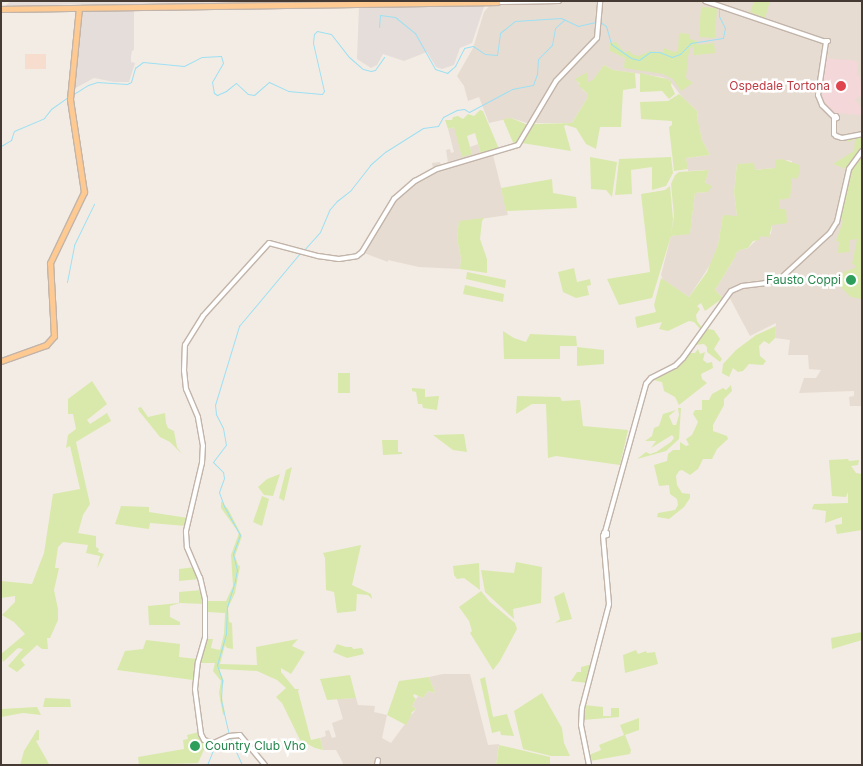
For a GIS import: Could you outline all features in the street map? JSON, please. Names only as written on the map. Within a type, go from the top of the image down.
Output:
[{"type":"main road","points":[[1,9],[499,2]]},
{"type":"main road","points":[[1,361],[46,345],[54,336],[50,263],[84,192],[70,96],[79,8]]},
{"type":"street","points":[[499,2],[559,1]]},
{"type":"street","points":[[265,765],[254,755],[244,738],[240,735],[230,735],[217,743],[208,742],[202,737],[198,716],[195,689],[198,662],[205,637],[205,599],[200,578],[187,547],[186,531],[202,463],[203,446],[198,417],[186,389],[184,371],[185,344],[203,316],[268,243],[339,259],[357,256],[362,252],[394,199],[415,181],[437,169],[518,145],[556,81],[595,40],[599,28],[600,1]]},
{"type":"street","points":[[705,1],[826,41],[818,99],[834,117],[834,134],[836,136],[842,138],[862,134]]},
{"type":"street","points":[[588,765],[581,718],[609,610],[604,544],[605,534],[647,382],[675,366],[683,358],[692,342],[706,328],[734,288],[776,281],[834,228],[848,174],[862,151]]},
{"type":"shaded area","points":[[11,1],[486,1],[472,43],[460,48],[454,65],[442,69],[436,67],[427,52],[404,61],[383,54],[377,65],[371,68],[357,59],[359,6],[134,6],[134,50],[132,51],[131,62],[135,63],[129,82],[114,82],[94,78],[72,90],[81,4],[4,7]]},
{"type":"shaded area","points":[[504,1],[862,1],[862,406],[850,406],[849,397],[854,396],[854,391],[799,393],[804,378],[816,378],[821,370],[809,369],[808,355],[788,355],[790,340],[775,338],[776,323],[750,336],[727,293],[723,298],[715,290],[735,254],[740,250],[748,248],[761,236],[771,234],[772,225],[786,209],[779,209],[779,200],[786,198],[792,178],[792,161],[787,160],[775,168],[755,170],[737,164],[734,192],[737,216],[723,216],[714,259],[689,297],[663,280],[661,275],[671,236],[690,233],[695,193],[708,192],[705,183],[709,170],[688,171],[686,158],[710,155],[702,140],[697,118],[698,112],[682,97],[670,81],[662,77],[613,70],[604,65],[594,80],[588,83],[588,73],[576,79],[588,94],[588,97],[572,123],[527,123],[511,118],[489,123],[479,97],[468,101],[464,86],[457,76],[473,48],[484,12],[492,3],[499,4]]},
{"type":"shaded area","points":[[25,54],[46,54],[46,69],[25,69]]},
{"type":"shaded area","name":"Ospedale Tortona","points":[[826,57],[858,62],[857,75],[860,76],[862,96],[855,99],[862,110],[862,115],[833,113],[820,100]]},
{"type":"shaded area","points":[[454,127],[472,154],[470,147],[478,144],[481,153],[492,151],[508,215],[459,222],[457,238],[461,258],[460,269],[419,267],[388,260],[388,262],[364,253],[393,202],[412,184],[434,173],[432,163],[440,162],[441,166],[448,163],[446,150],[450,149],[451,153],[454,152],[448,129]]},
{"type":"shaded area","points":[[443,674],[470,674],[488,745],[499,744],[496,765],[342,765],[343,763],[336,750],[323,750],[320,738],[326,736],[325,731],[329,730],[332,738],[336,737],[332,723],[343,719],[337,699],[356,698],[358,705],[375,706],[374,712],[387,715],[382,738],[391,743],[416,709],[412,706],[418,696],[423,698],[428,691],[435,693],[429,677]]},
{"type":"green space","points":[[754,1],[770,1],[765,18],[750,12]]},
{"type":"green space","points":[[701,7],[717,8],[715,38],[699,37]]},
{"type":"green space","points":[[679,33],[690,34],[690,39],[697,41],[698,44],[690,48],[688,57],[686,78],[693,83],[681,91],[673,79],[663,74],[624,68],[625,58],[610,51],[610,43],[616,42],[624,52],[630,51],[631,54],[639,56],[650,51],[663,52],[664,48],[674,52],[678,51]]},
{"type":"green space","points":[[714,43],[715,53],[694,55],[693,45]]},
{"type":"green space","points":[[604,65],[613,70],[635,73],[636,88],[623,90],[621,127],[600,127],[596,149],[586,144],[576,128],[566,125],[564,126],[571,151],[522,143],[532,124],[572,123],[588,97],[588,94],[578,85],[580,84],[575,79],[588,72],[588,82],[593,80]]},
{"type":"green space","points":[[640,73],[667,79],[672,82],[671,85],[675,94],[669,99],[662,91],[640,92]]},
{"type":"green space","points":[[679,94],[698,112],[697,117],[702,140],[710,155],[686,158],[688,169],[674,171],[669,127],[672,125],[672,121],[641,119],[640,102],[668,101]]},
{"type":"green space","points":[[480,110],[483,111],[499,149],[481,154],[475,133],[467,136],[472,154],[462,157],[454,127],[448,129],[445,120],[452,120],[453,117],[458,116],[463,119],[468,114],[474,116]]},
{"type":"green space","points":[[511,118],[528,125],[519,141],[514,145],[503,119]]},
{"type":"green space","points":[[862,135],[862,148],[847,171],[837,210],[846,169],[833,164],[854,151],[855,139],[848,142],[847,139]]},
{"type":"green space","points":[[862,153],[862,299],[851,297],[842,288],[840,282],[843,272],[855,268],[855,265],[852,264],[857,239],[850,240],[849,252],[838,253],[839,241],[836,241],[843,221],[840,220],[851,169]]},
{"type":"green space","points":[[590,157],[617,162],[612,197],[606,190],[591,189]]},
{"type":"green space","points":[[671,157],[673,173],[666,186],[652,190],[652,167],[631,170],[632,194],[615,195],[619,159]]},
{"type":"green space","points":[[781,159],[800,165],[798,179],[792,178],[790,198],[779,200],[779,209],[786,209],[787,223],[772,225],[769,237],[761,236],[759,240],[753,241],[748,248],[740,250],[735,254],[715,290],[723,298],[705,311],[701,303],[697,306],[700,309],[696,315],[697,321],[703,329],[701,330],[694,322],[689,321],[668,331],[659,329],[662,322],[637,328],[635,317],[656,312],[654,305],[661,278],[689,297],[707,272],[718,245],[723,215],[737,216],[734,192],[737,164],[754,163],[755,170],[775,168],[775,160]]},
{"type":"green space","points":[[709,170],[705,183],[712,186],[708,192],[695,193],[690,234],[671,236],[652,298],[619,305],[607,279],[650,272],[641,194],[665,190],[670,186],[673,219],[671,235],[674,216],[671,184],[675,175],[679,172]]},
{"type":"green space","points":[[552,179],[553,193],[576,197],[577,208],[506,211],[501,188]]},
{"type":"green space","points":[[508,215],[484,218],[482,221],[480,239],[487,259],[487,273],[460,269],[461,258],[457,238],[459,221]]},
{"type":"green space","points":[[574,268],[577,282],[590,279],[591,285],[587,286],[589,295],[576,298],[563,292],[558,272]]},
{"type":"green space","points":[[467,272],[506,280],[505,288],[466,279]]},
{"type":"green space","points":[[465,285],[504,294],[503,302],[463,294]]},
{"type":"green space","points":[[776,326],[775,338],[769,344],[764,341],[759,346],[760,356],[766,361],[763,365],[749,364],[743,371],[738,372],[733,368],[729,377],[722,373],[723,364],[736,350],[756,335]]},
{"type":"green space","points":[[708,329],[714,330],[720,339],[714,349],[722,359],[720,362],[707,352],[707,347],[704,344],[694,345]]},
{"type":"green space","points":[[503,331],[514,338],[526,342],[530,334],[576,336],[577,346],[560,346],[560,359],[504,359]]},
{"type":"green space","points":[[577,347],[604,350],[604,364],[577,366]]},
{"type":"green space","points":[[698,349],[700,354],[705,352],[703,360],[707,363],[712,362],[713,368],[701,374],[702,379],[707,383],[679,405],[675,397],[664,391],[662,382],[653,380],[676,367],[689,353],[695,353]]},
{"type":"green space","points":[[338,373],[350,373],[350,393],[338,393]]},
{"type":"green space","points":[[92,381],[107,404],[87,420],[90,424],[107,413],[111,421],[76,442],[90,504],[83,515],[78,533],[96,536],[98,552],[104,554],[97,569],[100,556],[86,553],[88,545],[63,542],[58,547],[55,568],[59,568],[54,590],[58,620],[50,638],[47,638],[48,649],[42,649],[37,645],[21,660],[25,665],[17,672],[8,666],[23,649],[18,648],[3,662],[1,654],[25,634],[14,622],[2,615],[15,602],[15,596],[1,598],[1,581],[32,584],[44,553],[53,494],[80,489],[70,446],[66,448],[68,435],[76,429],[73,414],[68,414],[68,399]]},
{"type":"green space","points":[[731,385],[732,391],[724,399],[724,405],[713,425],[713,431],[727,436],[728,439],[717,449],[712,459],[703,459],[698,469],[690,475],[682,470],[679,471],[676,476],[677,485],[682,493],[690,494],[690,498],[684,507],[669,519],[657,517],[658,513],[675,510],[678,505],[677,499],[670,494],[669,485],[659,486],[654,465],[667,461],[668,454],[673,450],[680,450],[680,442],[686,446],[689,445],[686,439],[692,435],[698,422],[693,414],[695,410],[702,410],[702,400],[709,400],[712,394],[723,388],[726,390]]},
{"type":"green space","points":[[412,388],[425,389],[425,397],[439,396],[437,410],[423,408],[422,404],[418,404],[416,392],[412,391]]},
{"type":"green space","points":[[517,396],[560,397],[562,401],[580,400],[583,426],[628,430],[620,465],[556,456],[548,458],[546,404],[532,404],[516,414]]},
{"type":"green space","points":[[141,407],[148,417],[165,413],[168,428],[174,431],[177,447],[182,454],[170,442],[160,437],[139,411],[138,408]]},
{"type":"green space","points":[[678,408],[681,408],[679,439],[666,451],[637,459],[646,452],[650,454],[656,452],[671,442],[674,438],[672,435],[651,448],[656,441],[645,441],[652,436],[654,428],[659,426],[663,414],[676,410],[669,416],[673,425],[676,425],[679,415]]},
{"type":"green space","points":[[464,434],[467,452],[453,450],[433,435]]},
{"type":"green space","points":[[382,440],[398,440],[398,452],[402,452],[402,454],[383,455]]},
{"type":"green space","points":[[848,459],[849,461],[859,460],[858,465],[851,466],[856,473],[862,474],[862,530],[837,534],[835,525],[842,524],[842,517],[825,523],[826,511],[812,509],[814,504],[848,503],[848,492],[846,497],[832,496],[829,460]]},
{"type":"green space","points":[[292,467],[284,501],[279,498],[286,470]]},
{"type":"green space","points":[[280,474],[273,496],[264,495],[258,487],[267,479]]},
{"type":"green space","points":[[262,496],[269,499],[262,526],[253,522]]},
{"type":"green space","points":[[221,501],[228,509],[242,536],[235,556],[240,566],[235,593],[228,608],[229,622],[232,623],[233,649],[227,648],[225,645],[220,664],[257,665],[256,647],[298,639],[292,646],[305,652],[291,674],[281,668],[281,672],[295,689],[299,689],[311,740],[320,738],[323,750],[300,740],[282,703],[276,697],[286,688],[277,680],[257,671],[219,669],[224,681],[221,692],[225,714],[223,715],[219,693],[221,681],[213,671],[215,663],[198,663],[205,639],[213,639],[211,648],[220,650],[224,634],[225,613],[207,612],[207,601],[226,601],[233,586],[231,555],[239,533],[221,508]]},
{"type":"green space","points":[[121,506],[149,507],[149,512],[188,518],[186,526],[150,523],[149,529],[115,524]]},
{"type":"green space","points":[[361,545],[352,585],[371,594],[372,599],[368,595],[357,594],[356,611],[337,613],[334,592],[326,590],[325,558],[323,553]]},
{"type":"green space","points":[[516,562],[542,567],[541,603],[513,609],[514,619],[485,592],[481,570],[514,573]]},
{"type":"green space","points":[[479,563],[480,590],[464,578],[457,579],[454,575],[453,566]]},
{"type":"green space","points":[[195,567],[199,579],[179,581],[179,569]]},
{"type":"green space","points":[[202,590],[204,604],[180,603],[170,606],[170,617],[180,622],[180,625],[149,625],[148,606],[179,603],[179,592]]},
{"type":"green space","points":[[481,591],[490,602],[515,623],[517,629],[493,670],[470,633],[472,631],[469,621],[459,607]]},
{"type":"green space","points":[[564,592],[572,619],[555,623],[560,619],[554,597]]},
{"type":"green space","points":[[862,632],[862,640],[832,649],[831,638]]},
{"type":"green space","points":[[146,640],[180,644],[179,657],[197,659],[193,680],[117,670],[125,651],[143,649]]},
{"type":"green space","points":[[337,644],[352,647],[353,649],[362,648],[364,654],[347,658],[333,652]]},
{"type":"green space","points":[[636,650],[638,654],[646,651],[647,653],[655,652],[658,664],[625,673],[623,655]]},
{"type":"green space","points":[[592,664],[587,683],[571,681],[577,672],[581,672],[581,667]]},
{"type":"green space","points":[[350,675],[356,698],[327,700],[320,679]]},
{"type":"green space","points":[[429,677],[435,693],[428,691],[423,698],[414,694],[413,696],[416,699],[412,706],[416,709],[411,713],[406,725],[387,715],[399,681]]},
{"type":"green space","points":[[485,677],[493,717],[507,714],[514,736],[501,735],[500,731],[492,733],[480,679]]},
{"type":"green space","points":[[542,693],[562,728],[564,743],[570,756],[551,756],[523,749],[514,711]]},
{"type":"green space","points":[[45,698],[70,699],[71,707],[43,707]]},
{"type":"green space","points":[[584,705],[603,707],[603,716],[611,716],[611,708],[619,708],[619,717],[583,720]]},
{"type":"green space","points":[[37,707],[41,715],[23,713],[1,717],[1,709]]},
{"type":"green space","points":[[639,718],[639,730],[625,735],[631,750],[630,754],[590,761],[589,755],[601,750],[599,745],[624,735],[620,725]]},
{"type":"green space","points":[[37,730],[39,730],[39,740],[36,741],[49,764],[87,764],[20,765],[24,751]]},
{"type":"green space","name":"Country Club Vho","points":[[199,732],[207,743],[198,763],[139,765],[138,757],[184,749],[183,740],[188,739],[187,735]]},
{"type":"green space","points":[[499,745],[550,757],[550,765],[496,765]]},
{"type":"waterway","points":[[600,22],[606,26],[611,44],[631,58],[639,60],[650,52],[659,52],[672,57],[680,54],[691,43],[723,38],[725,28],[719,16],[719,8]]},
{"type":"waterway","points":[[379,27],[380,15],[395,17],[415,33],[435,69],[447,73],[455,66],[464,48],[473,46],[485,54],[497,55],[500,33],[515,21],[561,18],[578,26],[596,22]]},
{"type":"waterway","points":[[303,251],[320,232],[330,209],[350,191],[370,165],[385,152],[423,128],[438,126],[443,117],[457,110],[464,109],[469,112],[512,89],[533,85],[537,74],[538,59],[552,45],[555,28],[565,19]]},
{"type":"waterway","points":[[72,95],[97,82],[127,84],[131,82],[135,68],[143,62],[184,66],[202,57],[221,56],[223,63],[212,82],[214,93],[217,95],[236,83],[248,94],[254,95],[269,82],[288,91],[322,94],[324,91],[313,43],[314,34],[317,31],[331,34],[349,57],[363,69],[375,70],[384,57]]},
{"type":"waterway","points":[[1,146],[11,140],[14,131],[44,118],[51,109],[68,97]]},
{"type":"waterway","points":[[67,282],[74,245],[94,204]]},
{"type":"waterway","points":[[229,735],[221,699],[222,680],[217,665],[226,633],[227,607],[237,570],[233,554],[240,535],[224,506],[219,492],[224,478],[223,472],[213,462],[226,445],[223,428],[216,414],[215,405],[239,326],[300,253]]},
{"type":"waterway","points":[[230,738],[242,765]]},
{"type":"waterway","points":[[207,765],[215,745]]},
{"type":"place","name":"Ospedale Tortona","points":[[841,86]]},
{"type":"place","name":"Fausto Coppi","points":[[851,280]]},
{"type":"place","name":"Country Club Vho","points":[[195,746]]}]
